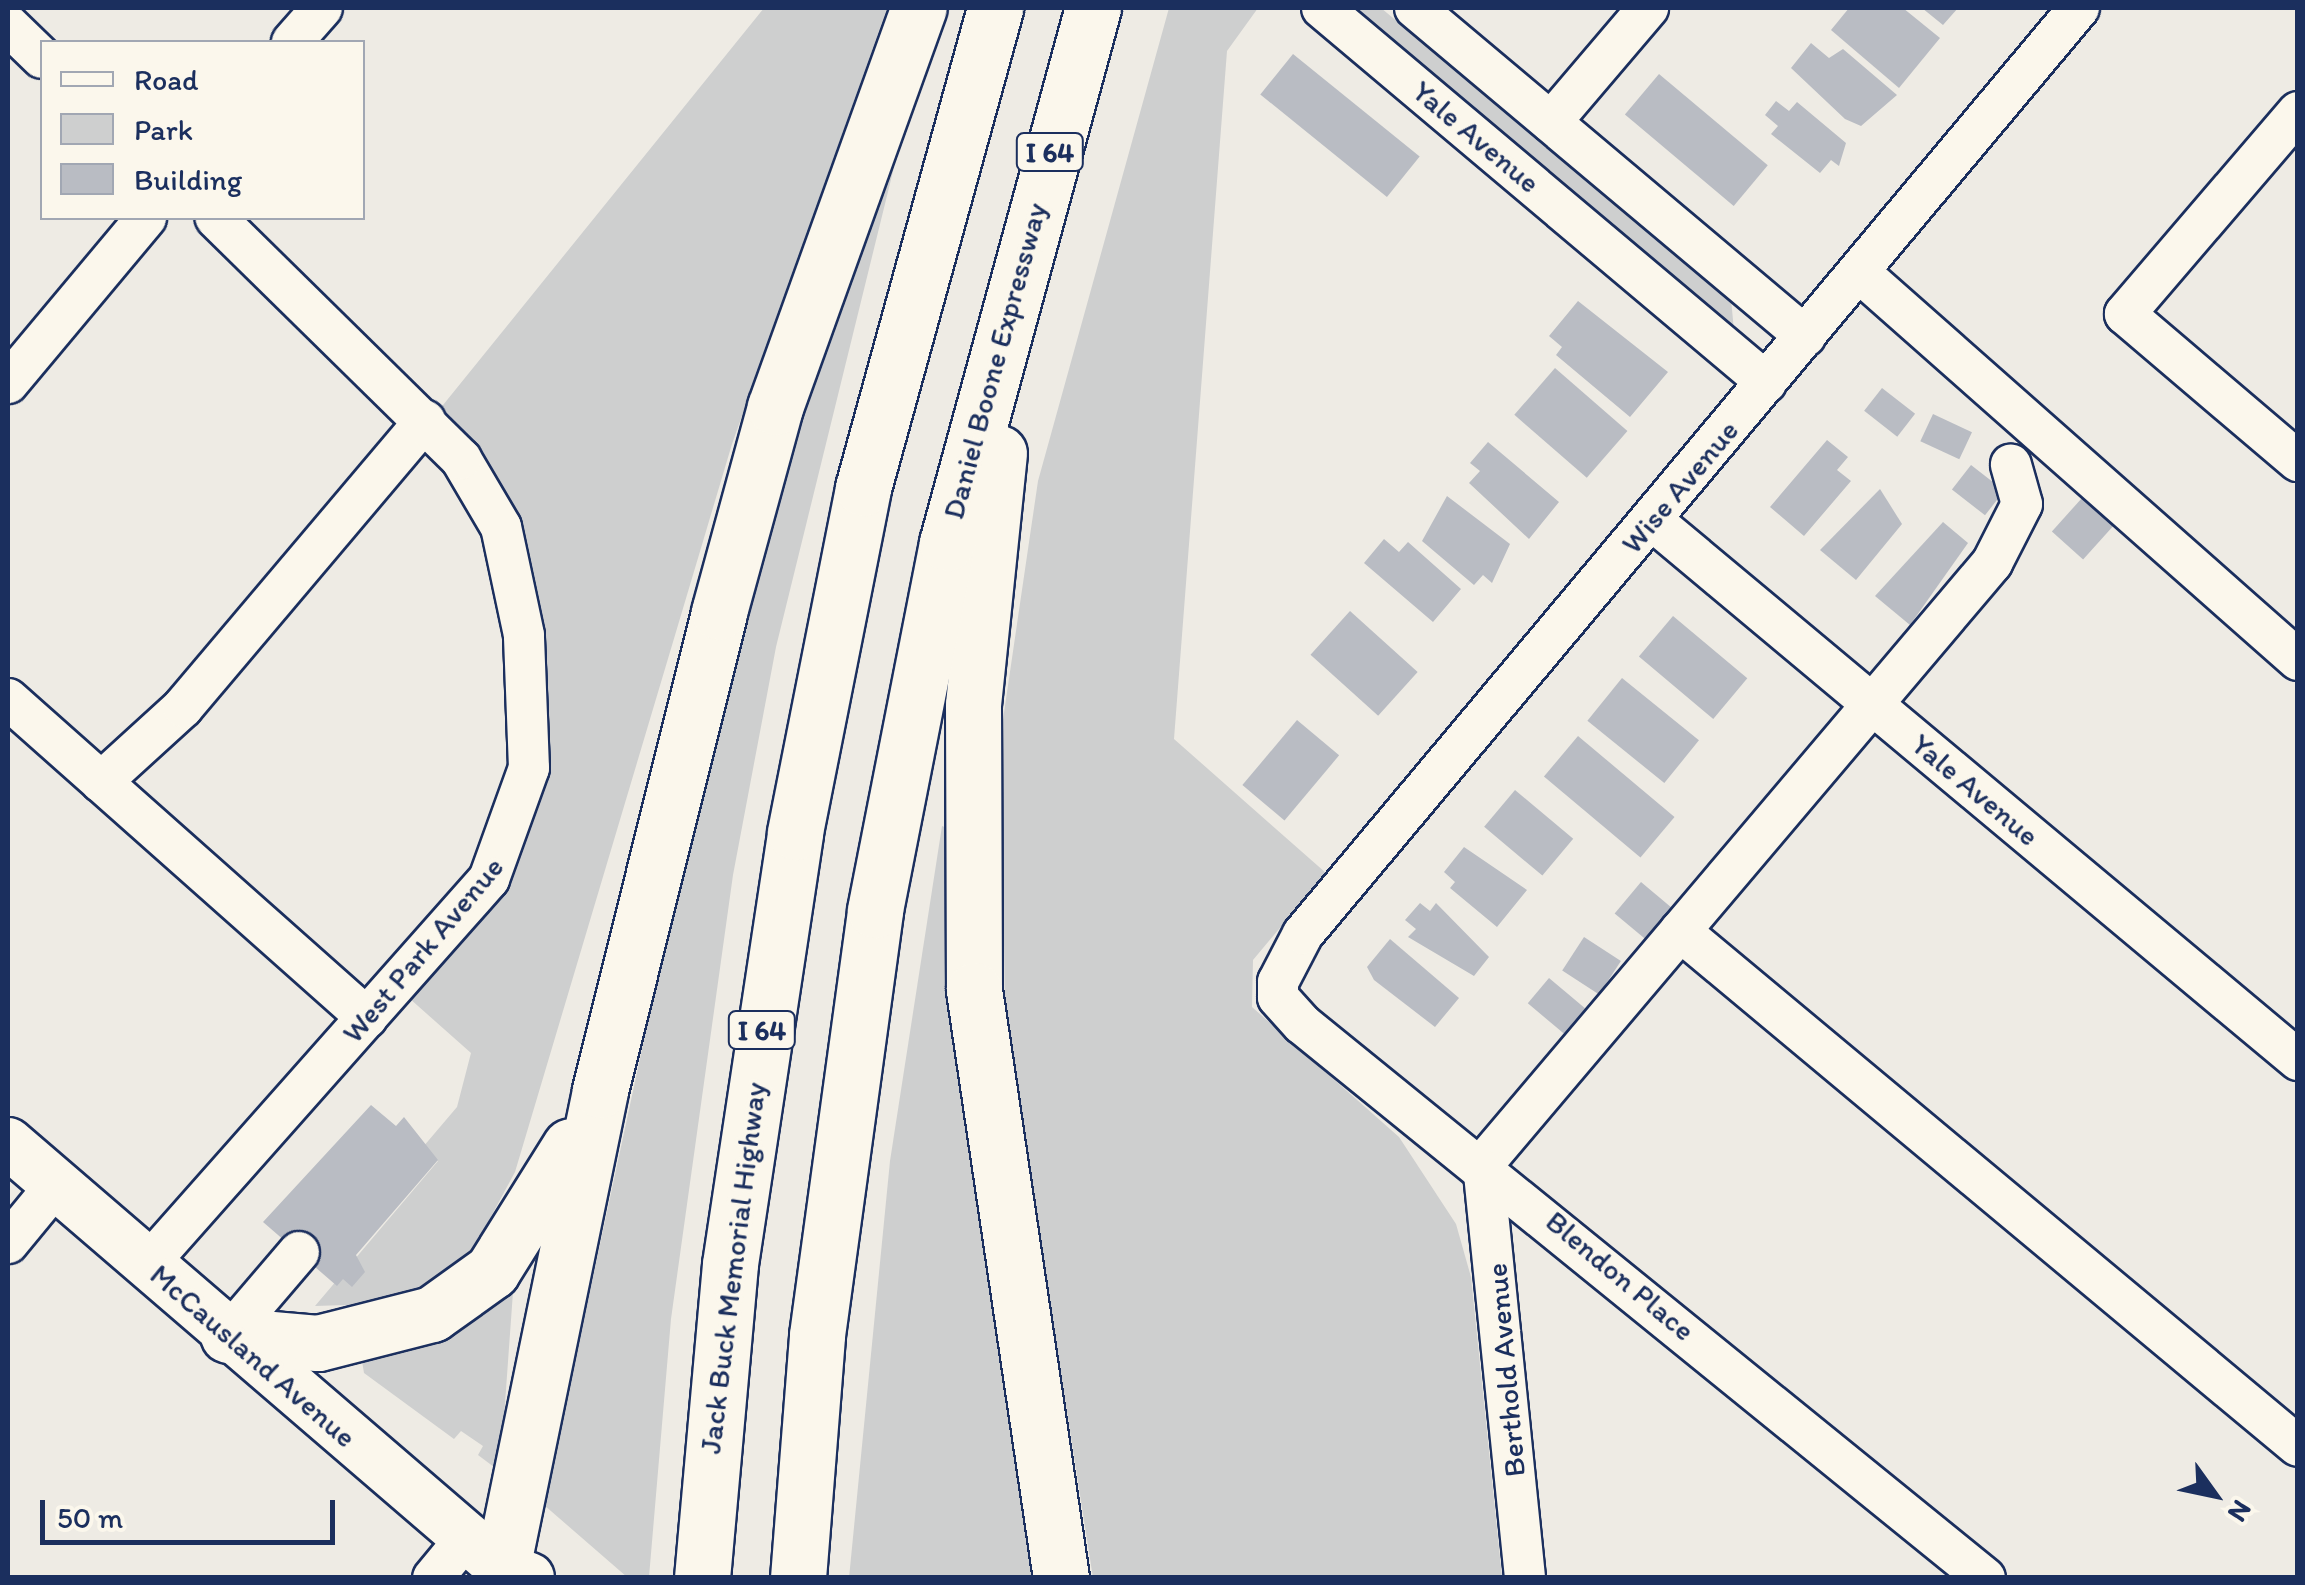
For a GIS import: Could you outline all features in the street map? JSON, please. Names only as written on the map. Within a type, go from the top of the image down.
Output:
[{"type":"highway","points":[[500,1567],[600,1090],[776,407],[919,8]]},
{"type":"highway","name":"Jack Buck Memorial Highway","points":[[702,1578],[754,1080],[863,488],[995,8]]},
{"type":"highway","name":"Daniel Boone Expressway","points":[[798,1578],[853,1051],[947,543],[1009,296],[1094,8]]},
{"type":"highway","points":[[1009,296],[973,705],[970,908],[982,1060],[1061,1578]]},
{"type":"highway","points":[[228,1335],[318,1344],[432,1314],[502,1258],[600,1090]]},
{"type":"main road","name":"McCausland Avenue","points":[[8,1143],[500,1567]]},
{"type":"street","points":[[294,40],[322,8]]},
{"type":"street","name":"Yale Avenue","points":[[1322,8],[1766,382]]},
{"type":"street","name":"Yale Avenue","points":[[1416,8],[1805,336]]},
{"type":"street","points":[[1551,122],[1648,8]]},
{"type":"street","name":"Wise Avenue","points":[[1283,967],[2080,8]]},
{"type":"street","points":[[8,26],[40,56]]},
{"type":"street","points":[[2298,112],[2124,314],[2298,460]]},
{"type":"street","points":[[8,384],[144,220]]},
{"type":"street","name":"West Park Avenue","points":[[146,1265],[367,1018],[505,856],[530,768],[524,635],[505,545],[461,459],[218,220]]},
{"type":"street","points":[[1858,272],[2298,660]]},
{"type":"street","points":[[101,782],[183,707],[425,421]]},
{"type":"street","points":[[1483,1164],[2011,531],[2022,504],[2011,466]]},
{"type":"street","name":"Yale Avenue","points":[[1653,521],[2298,1060]]},
{"type":"street","points":[[8,700],[367,1018]]},
{"type":"street","points":[[1680,931],[2298,1446]]},
{"type":"street","name":"Blendon Place","points":[[1283,967],[1278,996],[1286,1010],[1483,1164],[1986,1578]]},
{"type":"street","name":"Berthold Avenue","points":[[1483,1164],[1525,1578]]},
{"type":"street","points":[[8,1243],[55,1186]]},
{"type":"street","points":[[228,1335],[298,1252]]},
{"type":"street","points":[[432,1578],[500,1567]]},
{"type":"green space","points":[[764,8],[887,8],[732,444],[515,1172],[466,1263],[435,1286],[349,1319],[346,1305],[315,1306],[438,1161],[423,1147],[457,1107],[471,1053],[409,998],[503,887],[541,800],[534,611],[439,410]]},
{"type":"green space","points":[[1169,8],[1258,8],[1227,51],[1174,739],[1326,873],[1253,960],[1252,1007],[1399,1137],[1456,1224],[1471,1277],[1502,1577],[1093,1578],[1005,1014],[1001,733],[1038,481]]},
{"type":"green space","points":[[1340,8],[1381,8],[1731,299],[1734,331]]},
{"type":"green space","points":[[889,145],[899,147],[776,647],[733,875],[671,1319],[649,1577],[627,1577],[544,1505],[688,835],[801,404]]},
{"type":"green space","points":[[942,826],[947,828],[1040,1577],[849,1578],[890,1161]]},
{"type":"green space","points":[[513,1292],[498,1470],[478,1455],[483,1446],[461,1431],[454,1439],[364,1373],[362,1361],[439,1340]]},
{"type":"building","points":[[1849,8],[1903,8],[1940,38],[1899,88],[1831,30]]},
{"type":"building","points":[[1922,8],[1958,8],[1943,25]]},
{"type":"building","points":[[1811,43],[1829,58],[1843,49],[1897,95],[1861,126],[1845,119],[1791,68]]},
{"type":"building","points":[[1293,54],[1420,157],[1387,197],[1260,94]]},
{"type":"building","points":[[1659,74],[1768,165],[1734,206],[1625,115]]},
{"type":"building","points":[[1776,101],[1789,111],[1797,102],[1846,143],[1839,166],[1831,160],[1820,173],[1771,134],[1778,126],[1765,115]]},
{"type":"building","points":[[1578,301],[1668,372],[1630,417],[1556,355],[1562,347],[1549,336]]},
{"type":"building","points":[[1555,368],[1627,431],[1587,478],[1514,415]]},
{"type":"building","points":[[1882,388],[1915,414],[1897,437],[1864,411]]},
{"type":"building","points":[[1933,414],[1972,432],[1959,459],[1920,441]]},
{"type":"building","points":[[1827,440],[1848,457],[1837,470],[1851,481],[1804,536],[1770,507]]},
{"type":"building","points":[[1488,442],[1559,502],[1529,539],[1469,483],[1480,471],[1470,463]]},
{"type":"building","points":[[1971,465],[2004,491],[1985,515],[1952,489]]},
{"type":"building","points":[[1880,489],[1902,524],[1856,580],[1820,550]]},
{"type":"building","points":[[1447,496],[1510,544],[1492,583],[1483,575],[1474,585],[1422,541]]},
{"type":"building","points":[[2082,498],[2113,526],[2083,560],[2052,531]]},
{"type":"building","points":[[1943,522],[1968,543],[1910,625],[1875,596]]},
{"type":"building","points":[[1384,539],[1399,552],[1408,542],[1461,589],[1433,622],[1364,563]]},
{"type":"building","points":[[1350,611],[1418,672],[1378,716],[1311,655]]},
{"type":"building","points":[[1673,616],[1747,678],[1713,719],[1639,657]]},
{"type":"building","points":[[1622,678],[1699,740],[1664,783],[1587,721]]},
{"type":"building","points":[[1297,720],[1339,755],[1284,820],[1242,785]]},
{"type":"building","points":[[1578,736],[1675,817],[1640,858],[1544,777]]},
{"type":"building","points":[[1515,790],[1573,839],[1542,876],[1484,827]]},
{"type":"building","points":[[1464,847],[1527,890],[1497,927],[1450,888],[1455,882],[1444,872]]},
{"type":"building","points":[[1641,882],[1672,908],[1645,939],[1615,913]]},
{"type":"building","points":[[1420,903],[1430,911],[1436,903],[1489,957],[1474,976],[1408,937],[1416,929],[1405,920]]},
{"type":"building","points":[[1584,937],[1621,961],[1599,995],[1562,971]]},
{"type":"building","points":[[1390,939],[1459,998],[1435,1027],[1374,980],[1367,967]]},
{"type":"building","points":[[1549,978],[1585,1008],[1564,1033],[1528,1003]]},
{"type":"building","points":[[371,1105],[396,1126],[404,1117],[438,1160],[356,1255],[365,1272],[352,1287],[343,1279],[337,1286],[263,1222]]}]
